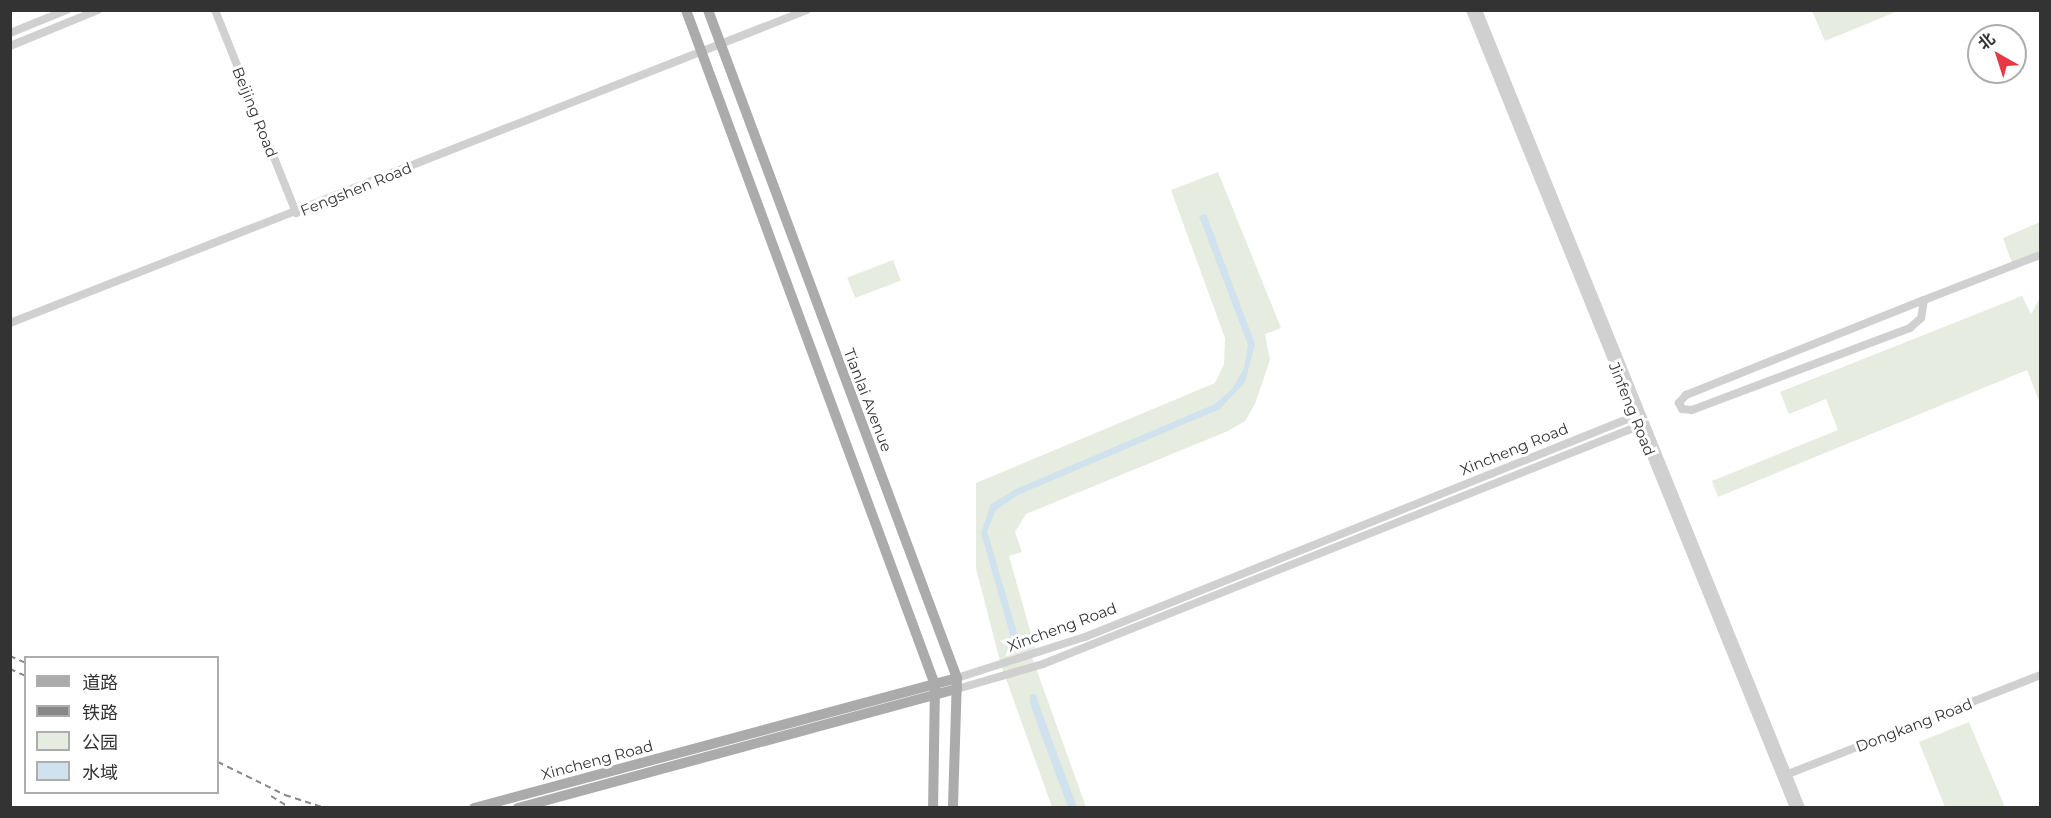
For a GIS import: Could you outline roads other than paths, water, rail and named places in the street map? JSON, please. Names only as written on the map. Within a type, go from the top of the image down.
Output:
[{"type":"main road","points":[[686,10],[935,691],[933,807]]},
{"type":"main road","name":"Tianlai Avenue","points":[[708,10],[957,684],[953,807]]},
{"type":"main road","name":"Xincheng Road","points":[[518,807],[957,684]]},
{"type":"main road","name":"Xincheng Road","points":[[474,807],[935,691]]},
{"type":"street","points":[[10,33],[67,10]]},
{"type":"street","points":[[10,46],[98,10]]},
{"type":"street","name":"Beijing Road","points":[[215,10],[296,213]]},
{"type":"street","name":"Fengshen Road","points":[[10,323],[296,213],[807,10]]},
{"type":"street","name":"Jinfeng Road","points":[[1470,10],[1638,415]]},
{"type":"street","name":"Jinfeng Road","points":[[1478,10],[1794,807]]},
{"type":"street","points":[[1924,300],[1921,318],[1910,328],[1692,410],[1682,409],[1679,403],[1686,395],[1924,300],[2040,255]]},
{"type":"street","name":"Xincheng Road","points":[[957,684],[1084,637],[1638,415]]},
{"type":"street","name":"Jinfeng Road","points":[[1641,425],[1801,807]]},
{"type":"street","name":"Xincheng Road","points":[[957,684],[1043,664],[1641,425]]},
{"type":"street","name":"Dongkang Road","points":[[1788,774],[2040,675]]},
{"type":"water","points":[[1206,214],[1255,344],[1245,382],[1220,409],[1018,495],[996,510],[987,531],[1018,636],[1011,638],[981,533],[991,504],[1016,489],[1215,404],[1232,389],[1244,368],[1248,345],[1199,216]]},
{"type":"water","points":[[1036,694],[1077,807],[1068,807],[1042,737],[1030,703],[1030,695]]},
{"type":"railway","points":[[10,656],[24,662]]},
{"type":"railway","points":[[10,669],[24,675]]},
{"type":"railway","points":[[219,762],[285,795],[325,808]]},
{"type":"railway","points":[[271,796],[290,808]]}]
